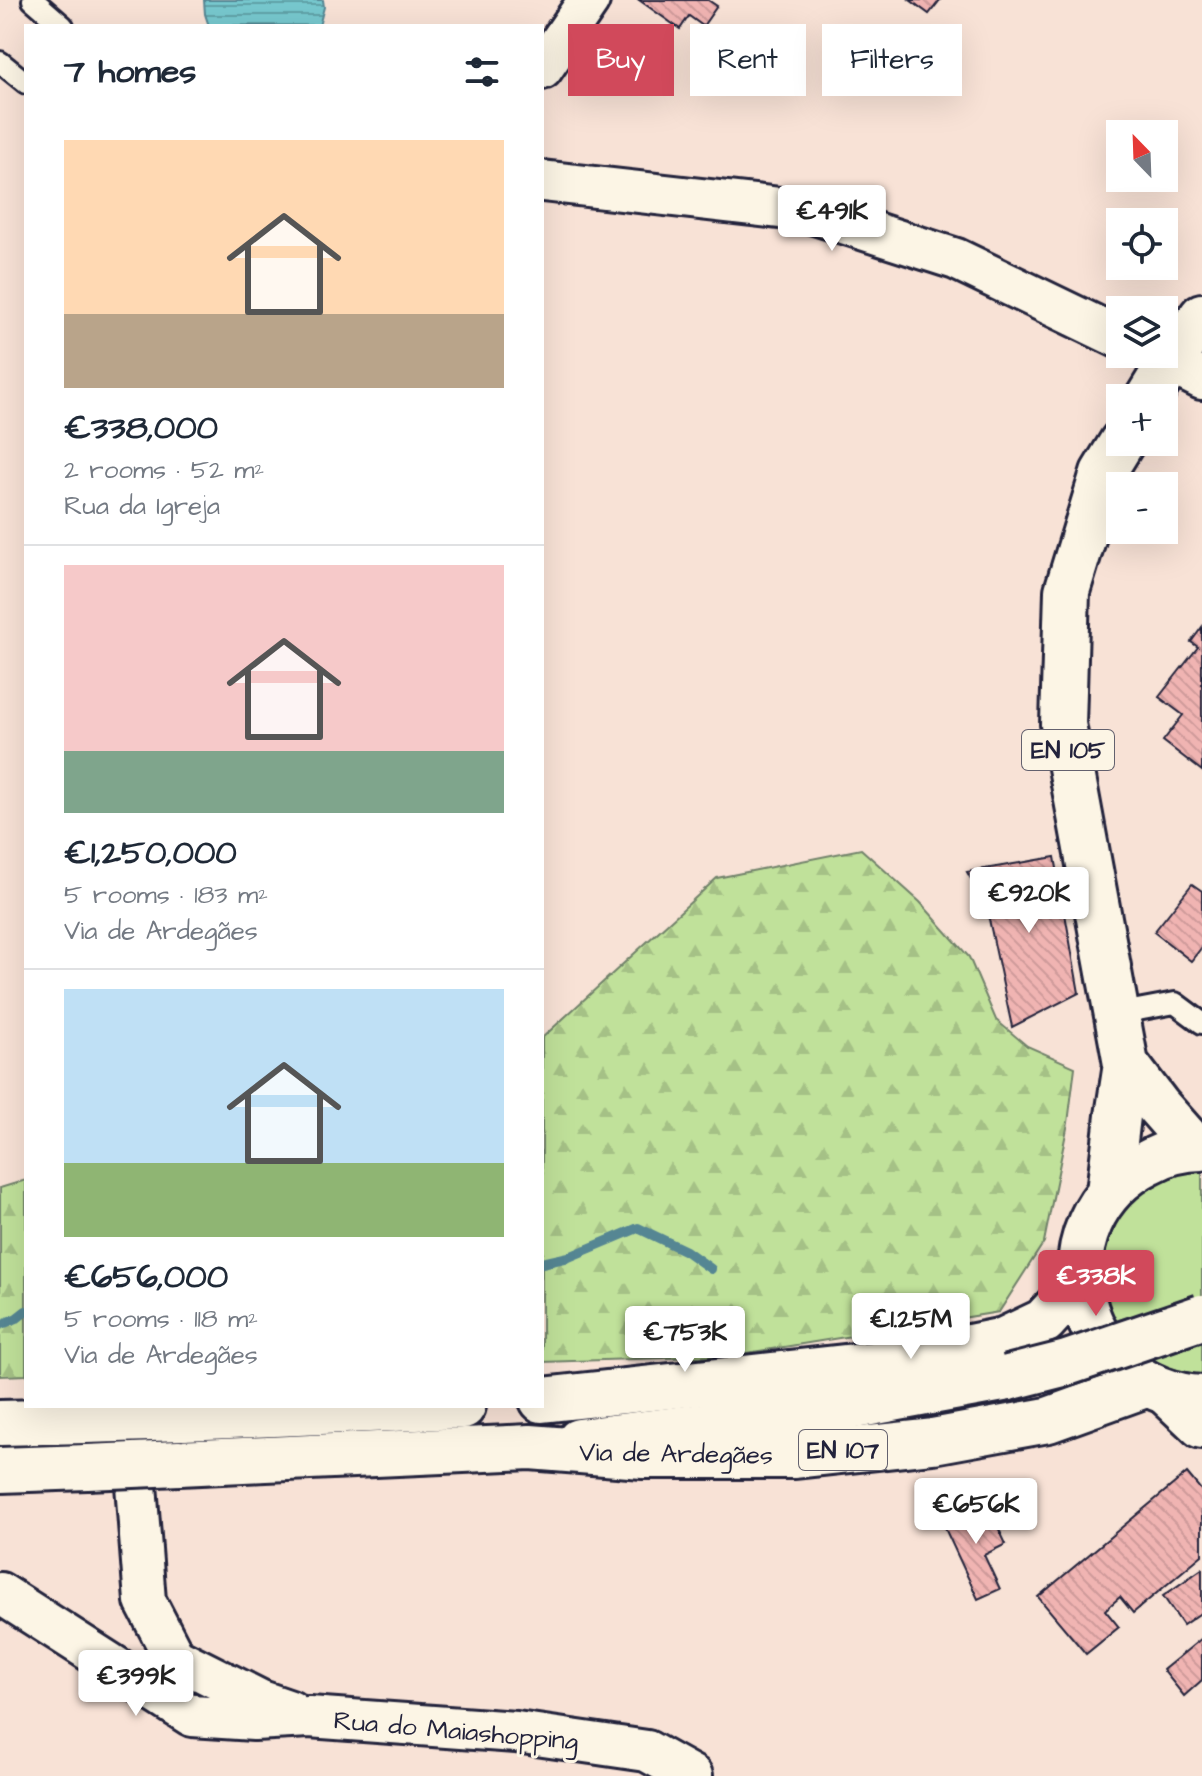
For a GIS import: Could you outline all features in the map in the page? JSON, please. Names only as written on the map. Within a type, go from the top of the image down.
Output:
[{"type":"main road","points":[[1168,373],[1202,316]]},
{"type":"main road","name":"EN 105","points":[[1109,1192],[1126,1064],[1063,724],[1067,591],[1103,473],[1113,456]]},
{"type":"main road","name":"EN 105","points":[[1126,1064],[1158,1106],[1199,1148]]},
{"type":"main road","name":"EN 105","points":[[1199,1148],[1163,1154],[1133,1169],[1109,1192],[1092,1219],[1081,1251],[1079,1283],[1088,1319],[1107,1352],[1134,1377],[1172,1392],[1202,1426]]},
{"type":"main road","name":"Via de Ardegães","points":[[544,1403],[900,1361],[1004,1340],[1044,1321],[1079,1283]]},
{"type":"main road","name":"EN 107","points":[[826,1411],[1008,1378],[1067,1363],[1202,1317]]},
{"type":"main road","name":"Via de Ardegães","points":[[530,1447],[643,1456],[795,1456],[933,1441],[1048,1420],[1172,1392]]},
{"type":"main road","name":"Via de Ardegães","points":[[544,1403],[826,1411]]},
{"type":"main road","points":[[0,1423],[400,1408]]},
{"type":"main road","name":"Via de Ardegães","points":[[0,1470],[530,1447],[826,1411]]},
{"type":"street","points":[[544,66],[589,0]]},
{"type":"street","points":[[544,181],[806,211],[956,259],[1106,331]]},
{"type":"street","name":"Rua do Maiashopping","points":[[129,1408],[145,1601],[174,1657],[261,1701],[309,1717]]},
{"type":"street","name":"Rua do Maiashopping","points":[[0,1593],[192,1716],[254,1720],[309,1717],[516,1732],[647,1751],[692,1776]]},
{"type":"lane","points":[[33,0],[61,24]]},
{"type":"lane","points":[[0,62],[24,81]]},
{"type":"lane","points":[[1116,1014],[1175,1003],[1202,1023]]},
{"type":"green space","points":[[861,849],[920,902],[969,957],[996,1020],[1027,1046],[1075,1067],[1068,1123],[1044,1242],[999,1312],[728,1356],[544,1362],[544,1036],[717,878]]},
{"type":"green space","points":[[1186,1172],[1202,1172],[1202,1375],[1161,1365],[1139,1352],[1113,1320],[1102,1281],[1107,1241],[1128,1205],[1147,1189]]},
{"type":"green space","points":[[24,1181],[24,1375],[0,1376],[0,1188]]},
{"type":"water","points":[[204,0],[323,0],[324,7],[320,24],[208,24]]},
{"type":"building","points":[[639,0],[708,0],[717,6],[704,24],[689,16],[680,29]]},
{"type":"building","points":[[910,0],[940,0],[929,14]]},
{"type":"building","points":[[1202,627],[1202,771],[1163,741],[1183,715],[1159,697],[1198,647],[1191,642]]},
{"type":"building","points":[[1055,857],[1079,993],[1012,1027],[986,905],[967,872]]},
{"type":"building","points":[[1192,884],[1202,891],[1202,947],[1191,961],[1154,932]]},
{"type":"building","points":[[1187,1473],[1202,1491],[1202,1555],[1133,1613],[1120,1597],[1105,1610],[1119,1627],[1086,1654],[1038,1597]]},
{"type":"building","points":[[986,1502],[1006,1544],[984,1555],[1000,1589],[978,1599],[942,1522]]},
{"type":"building","points":[[1202,1569],[1202,1612],[1183,1625],[1163,1596]]},
{"type":"building","points":[[1202,1638],[1202,1680],[1184,1696],[1163,1670]]},
{"type":"waterway","points":[[544,1263],[569,1257],[638,1228],[686,1251],[711,1269]]},
{"type":"waterway","points":[[0,1325],[24,1313]]}]
